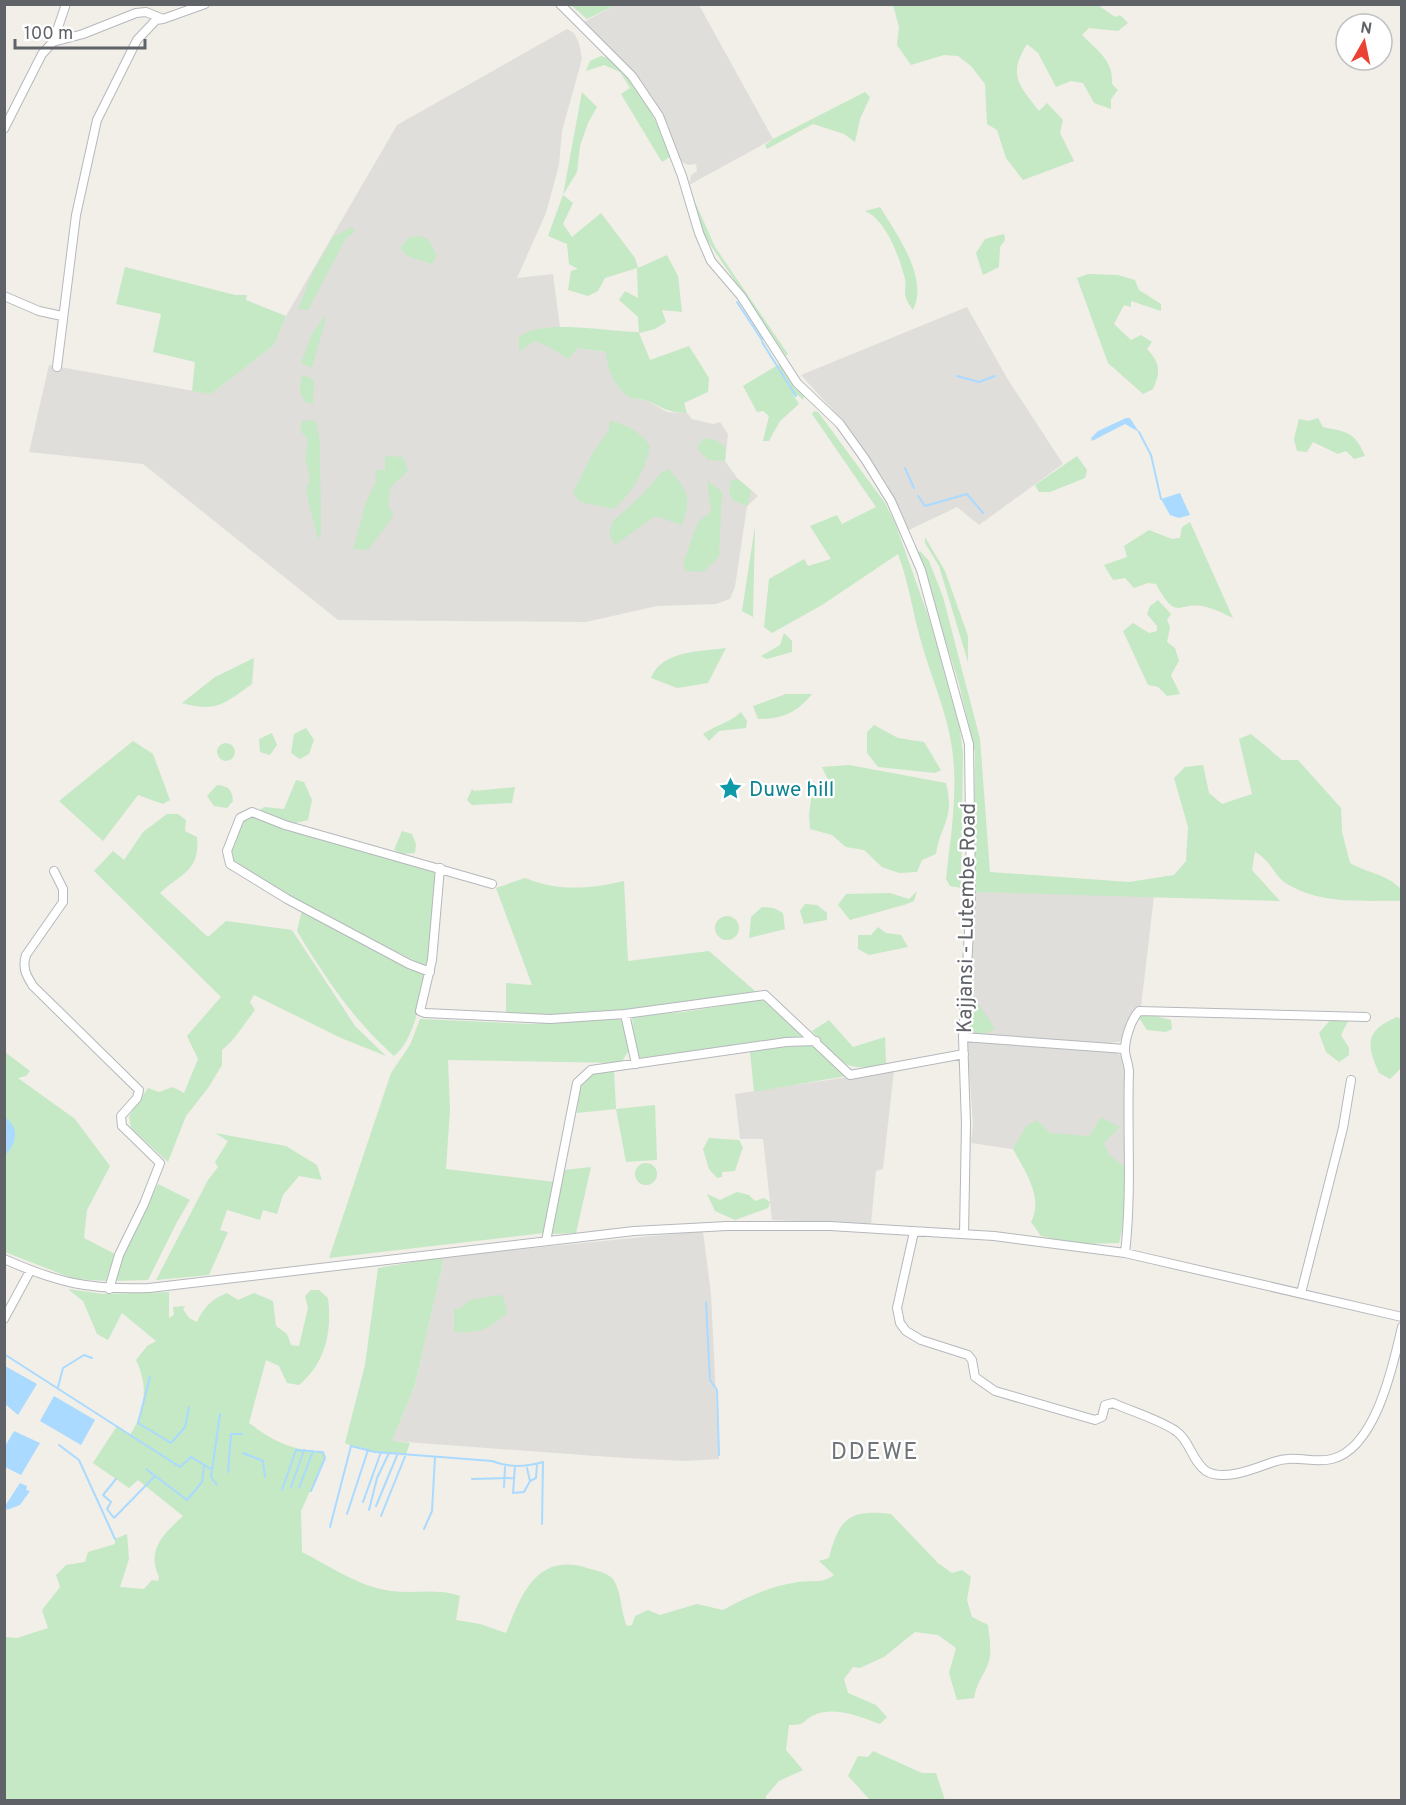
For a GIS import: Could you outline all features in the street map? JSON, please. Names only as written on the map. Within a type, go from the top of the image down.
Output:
[{"type":"street","points":[[4,129],[42,54],[53,42],[66,4]]},
{"type":"street","points":[[57,367],[76,215],[97,120],[137,40],[156,20],[205,4]]},
{"type":"street","name":"Kajjansi - Lutembe Road","points":[[560,4],[632,76],[659,116],[682,176],[699,233],[711,261],[741,296],[797,383],[840,424],[866,459],[891,501],[921,570],[969,744],[971,896],[963,1037],[966,1124],[964,1234]]},
{"type":"street","points":[[53,42],[83,34],[136,13],[146,12],[163,19]]},
{"type":"street","points":[[4,296],[39,311],[63,316]]},
{"type":"street","points":[[430,972],[409,964],[231,864],[227,851],[240,818],[247,812],[252,812],[295,828],[492,884]]},
{"type":"street","points":[[440,868],[430,972],[420,1011],[425,1013],[526,1019],[625,1014],[765,995],[816,1041],[850,1076],[964,1054]]},
{"type":"street","points":[[54,871],[63,889],[63,902],[26,955],[23,963],[25,975],[33,986],[139,1090],[137,1098],[120,1120],[122,1125],[160,1163],[144,1204],[119,1255],[109,1289]]},
{"type":"street","points":[[1125,1253],[1130,1188],[1126,1103],[1129,1066],[1125,1049],[1133,1018],[1143,1011],[1366,1017]]},
{"type":"street","points":[[625,1014],[636,1064]]},
{"type":"street","points":[[963,1037],[1125,1049]]},
{"type":"street","points":[[546,1241],[577,1083],[591,1070],[786,1042],[816,1041]]},
{"type":"street","points":[[1300,1293],[1343,1128],[1351,1080]]},
{"type":"street","points":[[4,1259],[30,1271],[71,1284],[109,1289],[149,1288],[634,1231],[727,1226],[830,1226],[964,1234],[1125,1253],[1401,1317]]},
{"type":"street","points":[[914,1232],[897,1308],[900,1323],[906,1331],[921,1340],[968,1355],[972,1359],[975,1377],[995,1391],[1095,1420],[1102,1417],[1105,1405],[1113,1403],[1176,1431],[1198,1463],[1214,1474],[1243,1471],[1293,1456],[1330,1460],[1362,1439],[1386,1384],[1401,1327]]},
{"type":"street","points":[[4,1319],[30,1271]]},
{"type":"shaded area","points":[[615,5],[699,5],[773,139],[689,185],[691,175],[697,171],[696,164],[688,165],[680,161],[661,115],[582,23]]},
{"type":"shaded area","points":[[567,29],[574,33],[579,43],[582,59],[562,131],[559,165],[546,213],[517,278],[553,274],[560,328],[568,358],[578,348],[606,352],[608,366],[618,385],[630,398],[646,400],[667,412],[687,413],[692,419],[713,424],[720,422],[728,434],[725,461],[738,479],[758,496],[747,506],[735,587],[730,599],[716,604],[657,606],[586,622],[338,620],[143,464],[29,452],[49,365],[211,394],[274,345],[286,316],[397,125]]},
{"type":"shaded area","points":[[967,307],[1007,378],[1063,464],[979,525],[957,507],[909,530],[887,484],[850,429],[801,375]]},
{"type":"shaded area","points":[[974,892],[1154,896],[1141,1007],[1131,1015],[1124,1041],[1100,1044],[984,1037],[970,1033]]},
{"type":"shaded area","points":[[967,1040],[1116,1052],[1126,1063],[1124,1166],[971,1143],[973,1124]]},
{"type":"shaded area","points":[[894,1070],[883,1169],[876,1171],[871,1224],[772,1220],[763,1139],[740,1139],[735,1094]]},
{"type":"shaded area","points":[[703,1231],[711,1294],[719,1459],[685,1461],[624,1458],[392,1441],[415,1385],[442,1267],[442,1257]]},
{"type":"green space","points":[[571,5],[615,5],[587,19]]},
{"type":"green space","points":[[893,5],[1098,5],[1115,17],[1120,15],[1128,23],[1118,31],[1089,28],[1082,35],[1099,51],[1110,69],[1112,84],[1118,90],[1111,99],[1111,109],[1094,103],[1083,83],[1071,81],[1056,87],[1038,53],[1027,44],[1018,64],[1018,79],[1039,111],[1047,103],[1063,120],[1060,133],[1074,161],[1023,180],[1006,158],[997,130],[987,124],[985,84],[971,66],[958,56],[944,55],[911,65],[897,45],[899,27]]},
{"type":"green space","points":[[601,56],[612,61],[633,83],[660,131],[670,157],[662,162],[621,94],[630,88],[620,72],[604,65],[586,71],[590,61]]},
{"type":"green space","points":[[582,92],[597,107],[588,123],[580,146],[577,172],[563,195]]},
{"type":"green space","points":[[865,92],[870,97],[860,119],[855,142],[844,134],[813,124],[767,149],[765,145],[773,139]]},
{"type":"green space","points":[[563,195],[573,203],[563,224],[572,237],[601,213],[635,258],[638,268],[667,255],[678,276],[682,312],[662,310],[666,322],[655,329],[639,333],[650,360],[689,346],[709,378],[708,392],[684,403],[687,413],[671,411],[646,400],[629,397],[620,389],[613,377],[606,352],[578,348],[568,359],[535,341],[519,351],[519,337],[529,331],[543,328],[576,327],[639,332],[638,317],[619,300],[625,291],[638,298],[637,268],[605,278],[598,291],[588,296],[568,290],[571,271],[578,269],[569,264],[567,244],[548,236]]},
{"type":"green space","points":[[692,195],[715,247],[788,354],[786,356],[705,237]]},
{"type":"green space","points":[[880,207],[902,243],[914,271],[917,298],[913,310],[906,299],[904,275],[890,239],[879,222],[865,211]]},
{"type":"green space","points":[[351,227],[355,232],[346,238],[308,310],[298,309],[311,276],[333,237]]},
{"type":"green space","points":[[1004,234],[1005,240],[1000,247],[999,267],[983,275],[976,253],[985,239]]},
{"type":"green space","points":[[418,236],[428,239],[437,256],[432,264],[407,256],[400,248],[409,237]]},
{"type":"green space","points":[[125,267],[235,295],[247,295],[246,300],[286,316],[274,345],[211,394],[192,391],[195,362],[153,352],[161,314],[116,304]]},
{"type":"green space","points":[[1088,274],[1118,275],[1135,280],[1139,290],[1161,304],[1161,311],[1131,301],[1131,307],[1124,305],[1114,324],[1131,340],[1141,335],[1152,342],[1147,349],[1158,367],[1153,389],[1143,394],[1108,363],[1077,278]]},
{"type":"green space","points":[[327,314],[312,368],[301,363],[312,333]]},
{"type":"green space","points":[[781,363],[804,396],[803,400],[798,395],[794,396],[799,404],[780,421],[769,441],[763,441],[769,416],[763,411],[757,412],[743,386]]},
{"type":"green space","points":[[302,376],[310,377],[314,382],[313,404],[306,403],[299,391]]},
{"type":"green space","points":[[814,411],[818,412],[885,503],[895,523],[930,621],[960,730],[963,753],[961,888],[950,886],[946,879],[954,796],[954,768],[949,733],[898,554],[822,605],[772,633],[764,627],[769,579],[804,559],[808,566],[831,559],[810,526],[837,515],[842,524],[876,507],[812,414]]},
{"type":"green space","points":[[1318,418],[1323,427],[1344,432],[1354,438],[1365,456],[1354,459],[1346,451],[1338,454],[1313,442],[1307,452],[1297,451],[1294,439],[1299,419],[1309,421]]},
{"type":"green space","points":[[303,420],[316,421],[320,442],[321,532],[318,540],[306,491],[310,478],[305,458],[308,440],[300,430]]},
{"type":"green space","points":[[610,421],[633,429],[650,446],[637,480],[627,496],[614,509],[580,502],[573,493],[592,454],[609,430]]},
{"type":"green space","points":[[703,438],[716,440],[726,448],[725,461],[708,460],[697,448]]},
{"type":"green space","points":[[385,456],[403,457],[408,471],[390,488],[388,506],[394,515],[368,550],[353,549],[366,502],[376,481],[375,470],[385,470]]},
{"type":"green space","points":[[1077,456],[1087,470],[1085,478],[1050,492],[1039,492],[1035,485]]},
{"type":"green space","points":[[669,469],[686,494],[687,507],[682,525],[655,516],[615,545],[609,534],[613,521],[642,495],[662,472]]},
{"type":"green space","points":[[738,479],[751,490],[748,506],[734,501],[729,493],[731,480]]},
{"type":"green space","points":[[707,480],[722,492],[719,557],[703,572],[686,571],[683,563],[698,522],[711,512]]},
{"type":"green space","points":[[1190,522],[1233,618],[1206,607],[1174,607],[1163,596],[1156,584],[1148,583],[1134,588],[1125,578],[1113,580],[1104,565],[1127,557],[1124,546],[1149,530],[1172,539],[1180,538],[1182,527]]},
{"type":"green space","points":[[755,526],[753,617],[742,611]]},
{"type":"green space","points":[[925,537],[945,571],[968,636],[968,662],[939,566],[925,543]]},
{"type":"green space","points":[[920,551],[929,561],[943,597],[980,739],[990,872],[1129,882],[1174,875],[1186,861],[1188,827],[1174,778],[1185,767],[1203,765],[1209,793],[1222,804],[1252,794],[1239,739],[1251,734],[1282,760],[1298,760],[1341,808],[1342,832],[1350,863],[1395,884],[1401,889],[1401,901],[1342,900],[1301,891],[1287,884],[1265,859],[1255,852],[1252,870],[1280,901],[974,892],[975,752],[959,684],[918,553]]},
{"type":"green space","points":[[1158,600],[1171,614],[1167,620],[1170,627],[1167,642],[1175,648],[1179,661],[1171,675],[1180,694],[1167,696],[1158,687],[1148,685],[1123,631],[1133,623],[1149,633],[1157,631],[1157,626],[1147,614],[1150,606]]},
{"type":"green space","points":[[784,633],[792,641],[792,652],[767,659],[761,656],[780,645]]},
{"type":"green space","points":[[726,648],[708,683],[677,688],[651,678],[656,669],[673,657]]},
{"type":"green space","points":[[254,658],[252,684],[227,701],[204,707],[182,703],[215,677]]},
{"type":"green space","points":[[786,694],[812,694],[801,706],[788,714],[758,719],[753,706]]},
{"type":"green space","points":[[741,712],[747,721],[746,728],[719,731],[709,741],[703,734],[733,718]]},
{"type":"green space","points":[[874,725],[898,738],[924,742],[941,770],[935,773],[878,767],[867,753],[867,732]]},
{"type":"green space","points":[[306,728],[314,740],[309,754],[300,759],[291,753],[294,734]]},
{"type":"green space","points":[[272,733],[277,745],[270,755],[260,752],[259,739]]},
{"type":"green space","points":[[133,741],[153,754],[170,800],[163,804],[138,795],[103,841],[59,801]]},
{"type":"green space","points":[[226,743],[232,746],[235,752],[232,758],[226,761],[220,758],[217,752],[220,746]]},
{"type":"green space","points":[[849,765],[946,783],[948,813],[936,854],[922,860],[917,872],[899,873],[882,867],[864,850],[846,847],[832,835],[810,829],[809,814],[812,794],[827,795],[831,786],[822,767]]},
{"type":"green space","points":[[296,780],[304,782],[312,800],[308,820],[292,824],[260,810],[264,807],[284,809]]},
{"type":"green space","points":[[217,785],[224,786],[231,791],[233,801],[227,808],[214,806],[207,796]]},
{"type":"green space","points":[[515,787],[512,803],[472,805],[467,800],[472,789],[474,791]]},
{"type":"green space","points":[[167,814],[178,814],[186,820],[185,831],[197,837],[197,849],[188,871],[160,893],[208,937],[226,921],[292,930],[355,1026],[386,1056],[341,1038],[254,995],[250,1002],[255,1010],[236,1036],[222,1050],[222,1065],[208,1088],[186,1116],[168,1162],[131,1128],[129,1116],[148,1088],[159,1092],[173,1087],[184,1093],[198,1059],[187,1036],[221,997],[94,871],[113,851],[124,860],[143,832]]},
{"type":"green space","points":[[248,816],[434,872],[437,880],[429,968],[294,900],[234,864],[232,844]]},
{"type":"green space","points":[[402,831],[412,834],[416,844],[415,853],[403,854],[394,850]]},
{"type":"green space","points":[[525,878],[550,886],[574,888],[624,881],[628,961],[709,951],[755,991],[754,994],[600,1012],[506,1016],[506,983],[532,985],[496,888]]},
{"type":"green space","points":[[917,891],[914,901],[850,920],[838,905],[846,894],[890,893],[909,899]]},
{"type":"green space","points":[[805,904],[817,905],[827,913],[827,920],[804,924],[800,911]]},
{"type":"green space","points":[[762,907],[774,908],[783,913],[785,929],[749,938],[751,917]]},
{"type":"green space","points":[[302,910],[427,973],[412,1029],[401,1049],[394,1056],[353,1013],[307,948],[297,931]]},
{"type":"green space","points":[[727,916],[732,917],[738,923],[738,933],[732,939],[727,940],[722,939],[716,933],[715,928],[716,923],[722,917]]},
{"type":"green space","points":[[878,927],[886,933],[901,935],[908,947],[869,955],[858,949],[858,935],[871,935]]},
{"type":"green space","points":[[759,1000],[769,1001],[804,1039],[639,1058],[632,1016],[684,1012]]},
{"type":"green space","points":[[971,1002],[977,1002],[995,1028],[982,1034],[969,1030],[968,1013]]},
{"type":"green space","points":[[1143,1013],[1171,1020],[1172,1029],[1166,1032],[1147,1030],[1139,1018]]},
{"type":"green space","points":[[1397,1017],[1401,1019],[1401,1068],[1390,1079],[1379,1073],[1372,1054],[1371,1039],[1379,1027]]},
{"type":"green space","points":[[616,1018],[624,1022],[629,1050],[621,1063],[448,1060],[450,1109],[446,1169],[555,1182],[544,1233],[329,1258],[391,1073],[410,1045],[420,1019],[530,1024]]},
{"type":"green space","points":[[1331,1019],[1348,1021],[1341,1035],[1349,1048],[1349,1055],[1339,1062],[1326,1052],[1319,1033]]},
{"type":"green space","points":[[829,1020],[853,1047],[885,1037],[886,1065],[851,1066],[836,1058],[812,1031]]},
{"type":"green space","points":[[812,1044],[846,1076],[754,1092],[750,1051]]},
{"type":"green space","points":[[5,1052],[30,1071],[26,1076],[18,1078],[75,1119],[110,1166],[87,1210],[84,1238],[115,1254],[106,1281],[74,1279],[5,1252]]},
{"type":"green space","points":[[614,1070],[616,1109],[577,1113],[585,1081],[595,1074]]},
{"type":"green space","points":[[655,1105],[657,1160],[626,1162],[616,1109]]},
{"type":"green space","points":[[1101,1117],[1120,1127],[1104,1143],[1109,1155],[1124,1166],[1129,1198],[1119,1243],[1077,1244],[1041,1236],[1031,1222],[1035,1204],[1034,1194],[1013,1149],[1026,1126],[1037,1120],[1050,1133],[1089,1136]]},
{"type":"green space","points":[[215,1133],[286,1146],[317,1165],[322,1180],[299,1176],[283,1195],[277,1214],[263,1210],[260,1220],[227,1210],[220,1230],[228,1232],[209,1275],[156,1280],[208,1180],[218,1167],[215,1162],[228,1141]]},
{"type":"green space","points":[[709,1138],[739,1140],[743,1147],[735,1171],[722,1172],[722,1177],[717,1178],[709,1169],[703,1149]]},
{"type":"green space","points":[[646,1163],[654,1166],[657,1174],[654,1182],[646,1185],[638,1182],[635,1174],[638,1166]]},
{"type":"green space","points":[[591,1167],[576,1233],[552,1234],[564,1170]]},
{"type":"green space","points":[[158,1184],[190,1200],[148,1280],[114,1281],[123,1252]]},
{"type":"green space","points":[[737,1192],[749,1195],[755,1201],[764,1198],[770,1202],[768,1208],[735,1220],[715,1211],[707,1194],[720,1200]]},
{"type":"green space","points":[[442,1257],[442,1267],[415,1385],[392,1441],[410,1443],[406,1454],[367,1451],[345,1443],[365,1365],[378,1268]]},
{"type":"green space","points":[[68,1289],[103,1294],[169,1292],[169,1318],[174,1315],[173,1307],[185,1306],[183,1309],[189,1318],[197,1322],[209,1304],[222,1295],[227,1293],[238,1300],[254,1293],[273,1301],[276,1326],[287,1334],[291,1345],[299,1346],[308,1308],[305,1296],[311,1290],[319,1290],[328,1298],[328,1334],[321,1357],[315,1367],[299,1385],[287,1383],[279,1366],[266,1360],[249,1423],[267,1436],[284,1444],[323,1452],[325,1458],[301,1511],[302,1552],[356,1581],[391,1591],[443,1592],[460,1596],[456,1620],[480,1624],[506,1633],[518,1605],[533,1581],[543,1572],[555,1566],[569,1565],[600,1571],[612,1578],[618,1588],[627,1626],[632,1625],[635,1616],[648,1610],[660,1615],[697,1604],[723,1610],[750,1596],[778,1586],[830,1578],[834,1575],[819,1561],[829,1558],[842,1525],[856,1515],[891,1514],[938,1563],[952,1573],[962,1570],[971,1577],[967,1600],[972,1617],[988,1625],[990,1648],[989,1661],[974,1698],[957,1700],[949,1673],[956,1648],[938,1635],[915,1632],[884,1657],[860,1668],[853,1667],[844,1679],[848,1693],[876,1705],[887,1717],[880,1724],[848,1714],[831,1712],[814,1715],[802,1723],[789,1725],[786,1750],[803,1770],[779,1781],[766,1796],[766,1800],[5,1800],[5,1637],[17,1638],[48,1628],[42,1610],[60,1587],[56,1575],[66,1565],[85,1562],[88,1552],[115,1544],[115,1539],[127,1534],[129,1559],[120,1587],[144,1589],[152,1580],[158,1581],[156,1550],[169,1529],[183,1516],[138,1480],[129,1488],[93,1463],[117,1426],[130,1435],[135,1426],[144,1398],[143,1379],[136,1360],[147,1346],[156,1341],[122,1313],[108,1340],[97,1334],[83,1301]]},
{"type":"green space","points":[[503,1296],[507,1313],[489,1327],[470,1332],[454,1332],[454,1309],[461,1308],[470,1300]]},
{"type":"green space","points":[[873,1751],[922,1773],[936,1773],[945,1800],[870,1800],[848,1776],[858,1756],[868,1757]]},
{"type":"water","points":[[1130,418],[1139,432],[1125,424],[1092,441],[1091,438],[1098,431]]},
{"type":"water","points":[[1180,493],[1190,515],[1179,518],[1170,515],[1161,499]]},
{"type":"water","points":[[4,1117],[15,1130],[12,1146],[5,1155]]},
{"type":"water","points":[[5,1366],[37,1384],[18,1415],[5,1404]]},
{"type":"water","points":[[54,1396],[95,1420],[81,1445],[40,1421]]},
{"type":"water","points":[[14,1431],[40,1443],[21,1475],[5,1467],[5,1446]]},
{"type":"water","points":[[20,1483],[27,1486],[26,1490],[30,1491],[20,1505],[7,1510],[5,1506]]},
{"type":"waterway","points":[[737,302],[762,340]]},
{"type":"waterway","points":[[762,342],[796,396]]},
{"type":"waterway","points":[[957,376],[979,382],[995,376]]},
{"type":"waterway","points":[[1139,432],[1151,455],[1161,499]]},
{"type":"waterway","points":[[905,468],[914,488]]},
{"type":"waterway","points":[[918,496],[925,506],[967,494],[983,513]]},
{"type":"waterway","points":[[706,1302],[710,1380],[717,1390],[719,1455]]},
{"type":"waterway","points":[[4,1354],[180,1467],[191,1457],[211,1469]]},
{"type":"waterway","points":[[58,1387],[63,1368],[84,1355],[92,1358]]},
{"type":"waterway","points":[[150,1377],[138,1423],[171,1443],[185,1427],[189,1407]]},
{"type":"waterway","points":[[217,1485],[211,1477],[220,1414]]},
{"type":"waterway","points":[[228,1472],[231,1434],[242,1434]]},
{"type":"waterway","points":[[59,1445],[79,1460],[115,1539]]},
{"type":"waterway","points":[[330,1527],[351,1446],[375,1452],[492,1461],[511,1466],[543,1462],[542,1524]]},
{"type":"waterway","points":[[282,1490],[296,1450],[323,1452],[325,1458],[311,1491]]},
{"type":"waterway","points":[[291,1487],[304,1450]]},
{"type":"waterway","points":[[347,1514],[368,1450]]},
{"type":"waterway","points":[[299,1488],[313,1451]]},
{"type":"waterway","points":[[363,1502],[381,1452]]},
{"type":"waterway","points":[[243,1453],[263,1461],[265,1477]]},
{"type":"waterway","points":[[369,1510],[377,1478],[389,1453]]},
{"type":"waterway","points":[[376,1506],[398,1453]]},
{"type":"waterway","points":[[381,1516],[406,1454]]},
{"type":"waterway","points":[[424,1529],[432,1511],[435,1457]]},
{"type":"waterway","points":[[530,1481],[536,1478],[537,1464]]},
{"type":"waterway","points":[[146,1469],[187,1500],[202,1482],[204,1466]]},
{"type":"waterway","points":[[515,1466],[513,1493],[524,1492],[530,1481],[527,1468]]},
{"type":"waterway","points":[[504,1487],[505,1467]]},
{"type":"waterway","points":[[116,1479],[103,1495],[111,1502],[107,1509],[114,1518],[155,1476]]},
{"type":"waterway","points":[[472,1479],[514,1478]]},
{"type":"place","name":"Duwe hill","points":[[731,789]]},
{"type":"district","name":"DDEWE","points":[[875,1451]]}]
